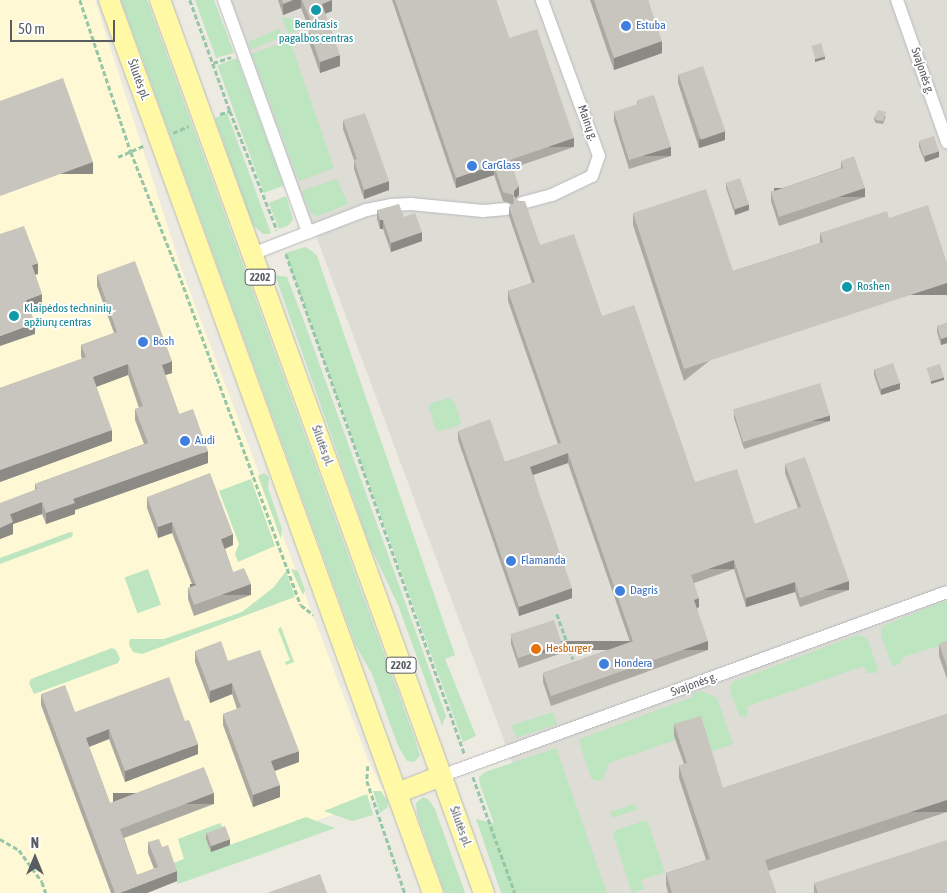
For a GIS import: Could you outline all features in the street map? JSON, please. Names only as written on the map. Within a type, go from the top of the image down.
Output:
[{"type":"main road","name":"Šilutės pl.","points":[[109,0],[433,893]]},
{"type":"main road","name":"Šilutės pl.","points":[[160,0],[484,893]]},
{"type":"main road","points":[[397,794],[441,776]]},
{"type":"street","points":[[224,0],[308,232]]},
{"type":"street","name":"Mainų g.","points":[[522,204],[552,196],[592,176],[599,156],[542,0]]},
{"type":"street","name":"Svajonės g.","points":[[897,0],[947,142]]},
{"type":"street","points":[[252,254],[366,210],[391,205],[410,204],[483,211],[506,209]]},
{"type":"street","name":"Svajonės g.","points":[[441,776],[947,592]]},
{"type":"path","points":[[80,0],[131,152],[179,275],[301,605],[313,614],[316,623]]},
{"type":"path","points":[[190,0],[282,243],[515,893]]},
{"type":"path","points":[[213,63],[242,52]]},
{"type":"path","points":[[557,614],[573,659]]},
{"type":"path","points":[[368,760],[367,782],[405,893]]},
{"type":"path","points":[[0,839],[19,850],[42,882],[46,893]]},
{"type":"shaded area","points":[[0,0],[95,0],[181,268],[368,760],[386,796],[110,893],[0,893]]},
{"type":"shaded area","points":[[228,0],[947,0],[947,893],[561,893]]},
{"type":"green space","points":[[121,0],[147,0],[415,739],[420,756],[414,762],[407,761],[398,746],[372,674],[356,646]]},
{"type":"green space","points":[[195,0],[214,0],[234,53],[216,58]]},
{"type":"green space","points":[[282,17],[307,22],[306,26],[288,34]]},
{"type":"green space","points":[[279,29],[282,36],[252,49],[249,42]]},
{"type":"green space","points":[[286,41],[291,44],[334,168],[299,181],[252,54]]},
{"type":"green space","points":[[237,58],[284,186],[264,193],[217,65]]},
{"type":"green space","points":[[227,113],[271,233],[263,234],[253,225],[215,118]]},
{"type":"green space","points":[[337,179],[348,204],[318,216],[312,214],[301,191]]},
{"type":"green space","points":[[286,196],[293,219],[289,225],[279,229],[269,203]]},
{"type":"green space","points":[[305,247],[317,256],[455,655],[445,659],[476,736],[463,742],[285,253]]},
{"type":"green space","points":[[275,275],[287,277],[305,324],[446,716],[442,726],[398,605],[370,546]]},
{"type":"green space","points":[[449,398],[454,402],[461,422],[460,425],[439,431],[436,430],[429,407],[431,403]]},
{"type":"green space","points":[[264,473],[269,477],[268,488],[282,529],[281,539],[258,476]]},
{"type":"green space","points":[[251,479],[275,546],[238,562],[235,554],[239,544],[219,491]]},
{"type":"green space","points":[[70,532],[73,533],[72,537],[0,564],[0,558]]},
{"type":"green space","points":[[148,569],[161,605],[138,613],[125,578]]},
{"type":"green space","points":[[291,569],[298,571],[305,590],[303,595]]},
{"type":"green space","points":[[286,571],[295,597],[142,654],[133,652],[129,645],[130,639],[164,639],[242,612],[274,587]]},
{"type":"green space","points":[[945,601],[947,602],[947,649],[943,650],[938,646],[903,657],[900,664],[892,666],[881,635],[881,628]]},
{"type":"green space","points":[[281,627],[294,662],[286,665],[285,662],[290,660],[278,629]]},
{"type":"green space","points":[[857,635],[867,638],[878,669],[876,673],[867,673],[864,666],[748,706],[747,716],[742,717],[739,715],[730,690],[732,682]]},
{"type":"green space","points":[[112,648],[116,650],[120,659],[118,663],[34,694],[29,683],[31,679]]},
{"type":"green space","points":[[701,691],[717,698],[733,744],[709,752],[674,736],[675,740],[609,763],[603,779],[597,781],[591,778],[579,741],[582,738],[693,697],[692,694]]},
{"type":"green space","points":[[553,712],[557,724],[516,738],[512,725]]},
{"type":"green space","points":[[556,748],[607,893],[501,893],[476,819],[494,823],[480,785],[479,777],[485,772]]},
{"type":"green space","points":[[373,791],[381,791],[388,802],[387,808],[380,813]]},
{"type":"green space","points":[[367,794],[373,815],[352,821],[324,811]]},
{"type":"green space","points":[[423,797],[428,799],[435,809],[465,893],[445,893],[417,814],[416,803]]},
{"type":"green space","points":[[635,804],[637,810],[612,818],[610,812]]},
{"type":"green space","points":[[306,817],[335,828],[178,884],[168,865],[184,859],[178,839],[220,823],[225,832],[211,852]]},
{"type":"green space","points":[[647,820],[665,872],[641,880],[644,889],[632,893],[613,834],[616,830]]},
{"type":"building","points":[[282,0],[293,0],[283,4]]},
{"type":"building","points":[[302,0],[332,0],[322,4],[340,55],[320,62],[309,31],[314,29]]},
{"type":"building","points":[[395,0],[496,0],[509,38],[537,29],[574,138],[510,160],[519,186],[514,191],[514,196],[519,201],[525,201],[540,245],[574,234],[602,316],[634,305],[695,482],[737,469],[755,524],[801,507],[785,464],[805,457],[849,581],[800,598],[795,582],[746,598],[734,560],[691,575],[699,598],[694,600],[708,641],[551,696],[543,673],[633,641],[568,453],[530,467],[572,588],[519,607],[458,431],[490,419],[505,462],[561,443],[508,291],[535,282],[509,207],[514,203],[513,195],[503,192],[494,165],[456,178]]},
{"type":"building","name":"Estuba","points":[[594,0],[648,0],[662,41],[614,58]]},
{"type":"building","points":[[821,43],[825,56],[816,59],[811,46]]},
{"type":"building","points":[[703,66],[725,131],[701,140],[678,74]]},
{"type":"building","points":[[63,78],[93,162],[0,196],[0,101]]},
{"type":"building","points":[[654,95],[671,147],[629,160],[614,112],[638,104],[637,100]]},
{"type":"building","points":[[878,110],[886,112],[883,121],[876,120],[874,117]]},
{"type":"building","points":[[365,113],[389,181],[364,190],[354,160],[357,159],[343,120]]},
{"type":"building","points":[[934,136],[939,151],[924,156],[919,141]]},
{"type":"building","points":[[854,156],[865,188],[779,217],[771,192],[843,168],[841,161]]},
{"type":"building","points":[[740,178],[749,204],[735,209],[726,183]]},
{"type":"building","points":[[706,189],[733,271],[823,242],[820,233],[887,211],[889,218],[928,205],[947,263],[947,283],[684,369],[633,213]]},
{"type":"building","points":[[399,204],[404,217],[415,213],[422,232],[391,243],[383,220],[380,220],[377,210]]},
{"type":"building","points":[[24,226],[38,263],[32,265],[42,294],[26,300],[35,323],[0,336],[0,234]]},
{"type":"building","points":[[135,261],[172,361],[162,365],[179,414],[193,409],[208,451],[73,499],[75,503],[46,513],[42,502],[10,514],[13,522],[0,528],[0,503],[37,489],[35,484],[148,443],[135,409],[143,406],[128,364],[93,377],[112,430],[0,470],[0,388],[86,357],[81,345],[117,332],[97,275]]},
{"type":"building","points":[[947,323],[947,337],[941,339],[937,326]]},
{"type":"building","points":[[893,363],[900,383],[881,389],[874,370]]},
{"type":"building","points":[[940,364],[944,377],[931,381],[927,368]]},
{"type":"building","points":[[820,383],[830,416],[743,442],[733,410]]},
{"type":"building","points":[[210,473],[233,534],[221,539],[233,572],[244,568],[251,584],[194,605],[188,588],[196,585],[172,522],[158,527],[147,497]]},
{"type":"building","name":"Hesburger","points":[[554,620],[562,644],[518,658],[510,634]]},
{"type":"building","points":[[221,641],[228,661],[260,650],[299,751],[271,761],[280,785],[253,795],[223,714],[241,707],[232,683],[210,691],[195,651]]},
{"type":"building","points":[[947,641],[947,667],[939,644]]},
{"type":"building","points":[[169,677],[185,721],[189,720],[198,744],[125,771],[109,729],[86,738],[110,803],[204,767],[214,793],[120,829],[137,875],[158,867],[148,842],[159,839],[162,847],[168,845],[177,871],[120,893],[115,893],[41,694],[65,685],[75,712]]},
{"type":"building","points":[[947,714],[947,800],[765,860],[776,893],[672,893],[666,873],[710,859],[679,766],[687,763],[674,724],[701,716],[723,788]]},
{"type":"building","points":[[225,826],[230,839],[211,846],[206,833]]},
{"type":"building","points":[[947,840],[947,893],[818,893],[814,883]]},
{"type":"building","points":[[320,874],[327,893],[267,893]]},
{"type":"place","name":"Bendrasis pagalbos centras","points":[[316,10]]},
{"type":"place","name":"Estuba","points":[[626,26]]},
{"type":"place","name":"CarGlass","points":[[472,166]]},
{"type":"place","name":"Roshen","points":[[847,287]]},
{"type":"place","name":"Klaipėdos techninių apžiurų centras","points":[[14,316]]},
{"type":"place","name":"Bosh","points":[[143,342]]},
{"type":"place","name":"Audi","points":[[185,441]]},
{"type":"place","name":"Flamanda","points":[[511,561]]},
{"type":"place","name":"Dagris","points":[[620,591]]},
{"type":"place","name":"Hesburger","points":[[536,649]]},
{"type":"place","name":"Hondera","points":[[604,664]]}]
